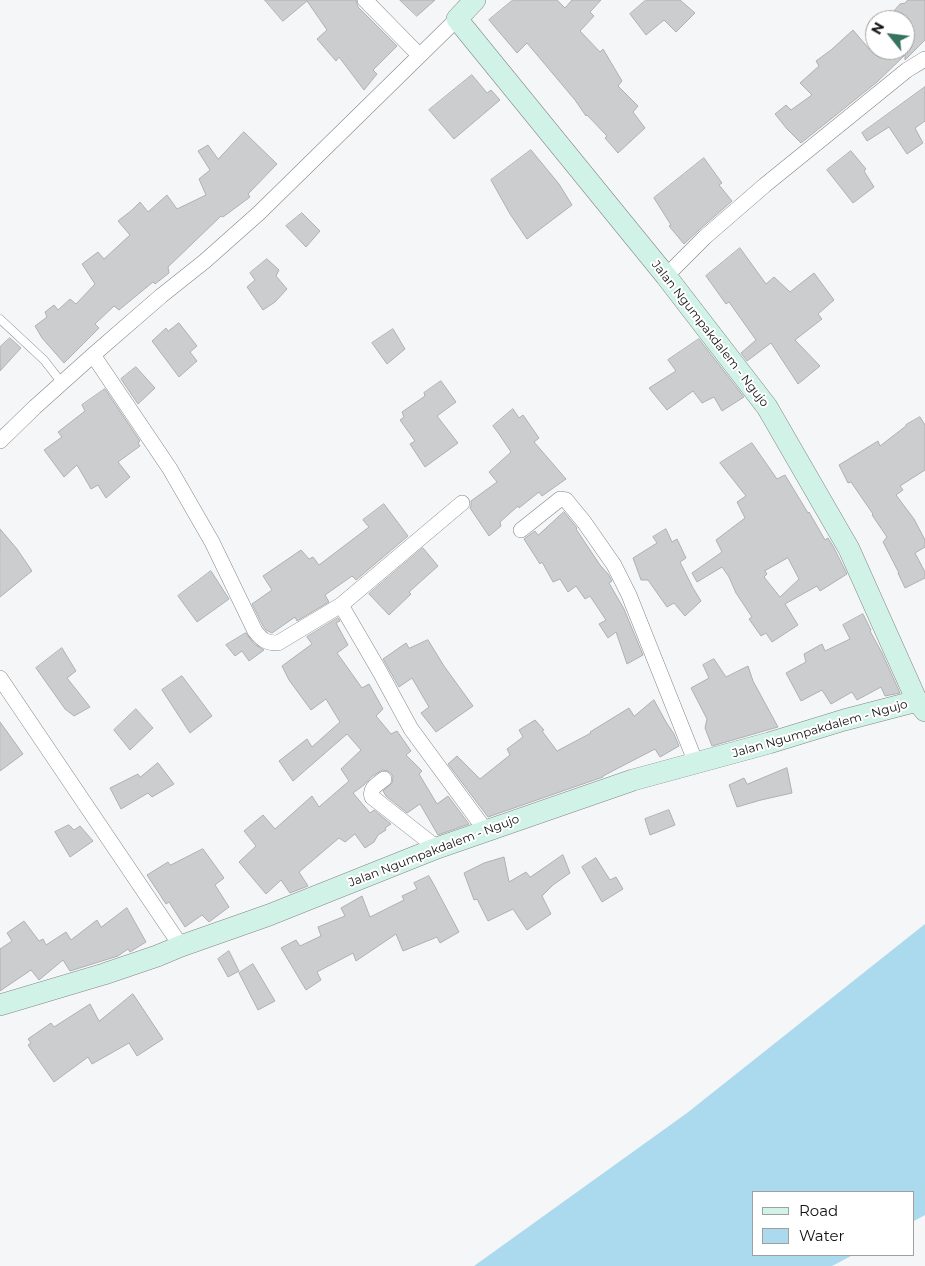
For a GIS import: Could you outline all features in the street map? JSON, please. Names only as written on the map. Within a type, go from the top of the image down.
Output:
[{"type":"street","points":[[365,0],[419,55]]},
{"type":"street","points":[[0,440],[93,355],[259,213],[475,0]]},
{"type":"street","name":"Jalan Ngumpakdalem - Ngujo","points":[[0,1005],[157,956],[269,915],[437,848],[633,780],[844,720],[922,704],[849,549],[767,407],[666,276],[457,19]]},
{"type":"street","points":[[666,276],[705,237],[765,185],[907,70],[925,59]]},
{"type":"street","points":[[93,355],[170,469],[212,542],[255,631],[261,639],[270,643],[278,643],[341,606],[462,503]]},
{"type":"street","points":[[521,530],[560,499],[566,500],[584,522],[614,564],[629,595],[696,763]]},
{"type":"street","points":[[341,606],[380,672],[411,730],[486,831]]},
{"type":"street","points":[[0,678],[181,946]]},
{"type":"street","points":[[384,780],[372,789],[370,793],[372,797],[437,848]]},
{"type":"lane","points":[[0,319],[44,360],[62,383]]},
{"type":"water","points":[[925,924],[925,1215],[915,1220],[915,1191],[752,1191],[752,1256],[851,1256],[832,1266],[474,1266],[687,1113]]},
{"type":"building","points":[[265,0],[356,0],[358,7],[397,46],[373,70],[377,74],[364,90],[339,57],[336,61],[317,39],[327,30],[307,1],[283,21]]},
{"type":"building","points":[[400,0],[435,0],[417,16]]},
{"type":"building","points":[[513,0],[557,0],[565,8],[572,0],[601,0],[590,12],[594,16],[580,31],[600,52],[603,49],[622,81],[618,86],[638,106],[633,112],[645,128],[618,153],[605,138],[607,136],[586,116],[575,100],[527,43],[517,53],[489,20]]},
{"type":"building","points":[[646,0],[680,0],[695,13],[676,32],[664,20],[646,35],[630,14]]},
{"type":"building","points":[[908,0],[925,0],[925,40],[915,50],[915,10],[895,10],[900,4]]},
{"type":"building","points":[[853,30],[865,44],[865,60],[900,60],[877,82],[801,143],[775,114],[786,105],[791,110],[812,95],[800,83],[819,66],[816,61]]},
{"type":"building","points":[[472,75],[487,93],[491,90],[500,100],[454,139],[429,110]]},
{"type":"building","points":[[925,87],[925,121],[915,128],[923,143],[907,154],[889,127],[867,141],[862,133]]},
{"type":"building","points":[[244,132],[277,164],[248,194],[250,197],[223,217],[221,216],[168,267],[169,273],[155,284],[153,282],[119,310],[114,306],[95,324],[99,328],[64,363],[42,338],[35,326],[47,317],[45,312],[54,305],[58,310],[70,299],[76,304],[95,284],[82,264],[98,252],[104,259],[130,235],[118,221],[140,202],[148,212],[167,195],[177,209],[206,195],[199,179],[210,170],[198,151],[208,145],[218,159]]},
{"type":"building","points":[[531,150],[559,184],[572,205],[527,239],[491,180]]},
{"type":"building","points":[[851,151],[866,169],[864,171],[874,187],[853,203],[827,170]]},
{"type":"building","points":[[704,158],[722,183],[719,185],[732,201],[684,244],[669,226],[671,225],[654,198]]},
{"type":"building","points":[[302,213],[320,231],[306,247],[286,226]]},
{"type":"building","points":[[740,248],[766,284],[774,277],[790,292],[814,273],[834,300],[818,314],[822,319],[795,340],[820,366],[798,384],[771,343],[747,361],[741,353],[756,340],[729,302],[726,304],[706,276]]},
{"type":"building","points":[[267,259],[279,270],[276,276],[287,289],[275,302],[263,310],[247,287],[255,280],[250,273]]},
{"type":"building","points":[[179,323],[197,346],[190,352],[197,361],[179,377],[152,341],[166,328],[168,331]]},
{"type":"building","points":[[393,329],[405,349],[387,364],[372,343]]},
{"type":"building","points":[[10,338],[21,348],[0,371],[0,347]]},
{"type":"building","points":[[699,339],[744,397],[722,411],[714,397],[702,403],[693,391],[667,410],[649,388],[676,371],[668,360]]},
{"type":"building","points":[[136,367],[155,388],[138,404],[121,379]]},
{"type":"building","points":[[441,381],[456,402],[437,416],[458,443],[425,467],[410,444],[415,441],[400,420],[404,417],[402,412],[425,396],[424,393]]},
{"type":"building","points":[[105,389],[140,441],[138,443],[140,446],[118,462],[130,477],[106,498],[98,485],[91,489],[77,465],[64,477],[44,450],[62,437],[58,432],[85,411],[82,405]]},
{"type":"building","points":[[513,409],[519,418],[523,415],[539,438],[534,442],[566,479],[542,496],[539,492],[519,508],[518,506],[500,522],[501,526],[489,536],[470,508],[471,501],[497,482],[489,472],[511,452],[493,426]]},
{"type":"building","points":[[920,417],[925,425],[925,470],[900,486],[903,490],[896,495],[914,519],[925,540],[925,547],[915,553],[925,572],[925,578],[905,588],[883,542],[887,537],[851,482],[848,483],[839,465],[878,441],[880,446],[906,425]]},
{"type":"building","points":[[752,443],[777,479],[785,475],[825,540],[828,538],[847,574],[820,591],[817,586],[785,604],[798,625],[772,642],[766,633],[761,636],[749,619],[752,617],[722,567],[697,582],[692,573],[722,552],[716,540],[745,518],[737,502],[746,496],[720,463]],"holes":[[[788,558],[799,579],[780,597],[764,577],[767,574],[765,571]]]},
{"type":"building","points":[[384,504],[408,536],[356,580],[352,576],[325,595],[329,602],[297,621],[295,617],[272,633],[266,630],[252,604],[272,590],[263,576],[301,550],[309,559],[313,557],[319,565],[369,527],[363,520]]},
{"type":"building","points":[[564,512],[608,574],[612,581],[609,583],[624,609],[643,655],[627,664],[616,632],[608,638],[599,624],[606,620],[590,596],[585,599],[576,586],[568,592],[560,579],[553,582],[542,562],[540,564],[524,539],[535,531],[538,535]]},
{"type":"building","points":[[0,529],[32,571],[0,597]]},
{"type":"building","points":[[666,529],[672,542],[677,539],[686,558],[680,562],[701,601],[685,616],[674,603],[667,607],[648,580],[641,580],[633,558],[657,543],[653,537]]},
{"type":"building","points":[[423,548],[438,566],[409,592],[411,594],[389,615],[369,594]]},
{"type":"building","points":[[211,571],[229,599],[197,622],[178,596]]},
{"type":"building","points":[[863,614],[900,693],[885,696],[881,687],[857,700],[852,692],[831,704],[822,690],[801,701],[786,673],[806,662],[804,654],[822,644],[825,651],[850,639],[843,625]]},
{"type":"building","points":[[338,618],[340,621],[336,623],[348,645],[337,653],[362,688],[369,684],[383,709],[376,716],[391,734],[397,731],[411,751],[406,755],[422,771],[419,774],[437,804],[448,796],[469,824],[438,835],[420,804],[407,813],[386,796],[383,791],[392,783],[393,777],[388,771],[382,770],[353,793],[370,813],[374,810],[391,824],[385,828],[386,830],[365,848],[355,834],[345,842],[339,838],[299,872],[308,886],[290,893],[281,880],[266,894],[239,862],[256,846],[244,831],[263,815],[275,829],[312,796],[319,807],[349,781],[341,769],[361,750],[347,734],[293,781],[279,761],[307,739],[312,747],[340,722],[326,699],[311,710],[289,680],[282,666],[312,644],[307,637]]},
{"type":"building","points":[[246,633],[254,644],[264,650],[249,661],[242,651],[235,656],[226,645]]},
{"type":"building","points":[[428,640],[473,706],[436,732],[421,713],[429,707],[412,678],[399,687],[383,659],[406,643],[409,648]]},
{"type":"building","points":[[62,648],[76,671],[67,678],[90,707],[74,716],[65,709],[36,668]]},
{"type":"building","points":[[714,659],[726,677],[748,666],[753,681],[778,727],[712,746],[705,728],[707,719],[691,688],[709,678],[703,665]]},
{"type":"building","points":[[182,676],[212,716],[190,733],[162,690]]},
{"type":"building","points":[[654,700],[679,746],[660,757],[655,749],[603,777],[488,817],[448,764],[457,756],[480,779],[510,755],[507,749],[523,737],[519,730],[535,720],[544,730],[542,731],[557,751],[591,733],[629,708],[634,716]]},
{"type":"building","points":[[136,709],[153,728],[130,750],[114,730]]},
{"type":"building","points":[[0,722],[23,754],[0,771]]},
{"type":"building","points":[[158,763],[174,784],[152,797],[148,793],[121,809],[110,788],[138,774],[140,777]]},
{"type":"building","points":[[787,768],[792,793],[737,807],[729,785],[744,778],[747,784]]},
{"type":"building","points":[[669,810],[675,825],[650,835],[645,819]]},
{"type":"building","points":[[69,825],[74,830],[80,826],[93,841],[70,857],[55,832]]},
{"type":"building","points":[[203,849],[224,878],[215,885],[229,907],[209,922],[202,915],[185,927],[169,902],[166,904],[147,875],[168,862],[170,865]]},
{"type":"building","points":[[563,855],[570,873],[553,885],[542,896],[551,914],[527,930],[513,909],[488,921],[477,899],[474,900],[464,873],[484,863],[504,857],[509,882],[526,872],[530,877]]},
{"type":"building","points":[[596,858],[610,880],[616,877],[623,889],[602,902],[582,867]]},
{"type":"building","points":[[429,876],[459,932],[440,943],[437,937],[403,951],[396,934],[356,961],[353,953],[317,972],[321,980],[306,990],[281,948],[296,940],[300,946],[321,936],[318,927],[345,916],[341,908],[362,896],[370,917],[404,900],[402,896],[417,889],[414,883]]},
{"type":"building","points":[[127,908],[146,942],[130,952],[128,949],[118,956],[70,971],[63,960],[39,980],[31,970],[0,991],[0,949],[12,941],[7,933],[24,921],[39,941],[43,939],[46,945],[66,932],[71,940],[97,920],[101,927]]},
{"type":"building","points":[[229,951],[239,971],[228,977],[218,959]]},
{"type":"building","points":[[253,964],[275,1001],[258,1010],[239,973]]},
{"type":"building","points":[[133,994],[163,1039],[137,1056],[129,1043],[92,1064],[88,1057],[54,1082],[28,1045],[31,1043],[28,1039],[51,1023],[54,1027],[90,1004],[99,1021]]}]
